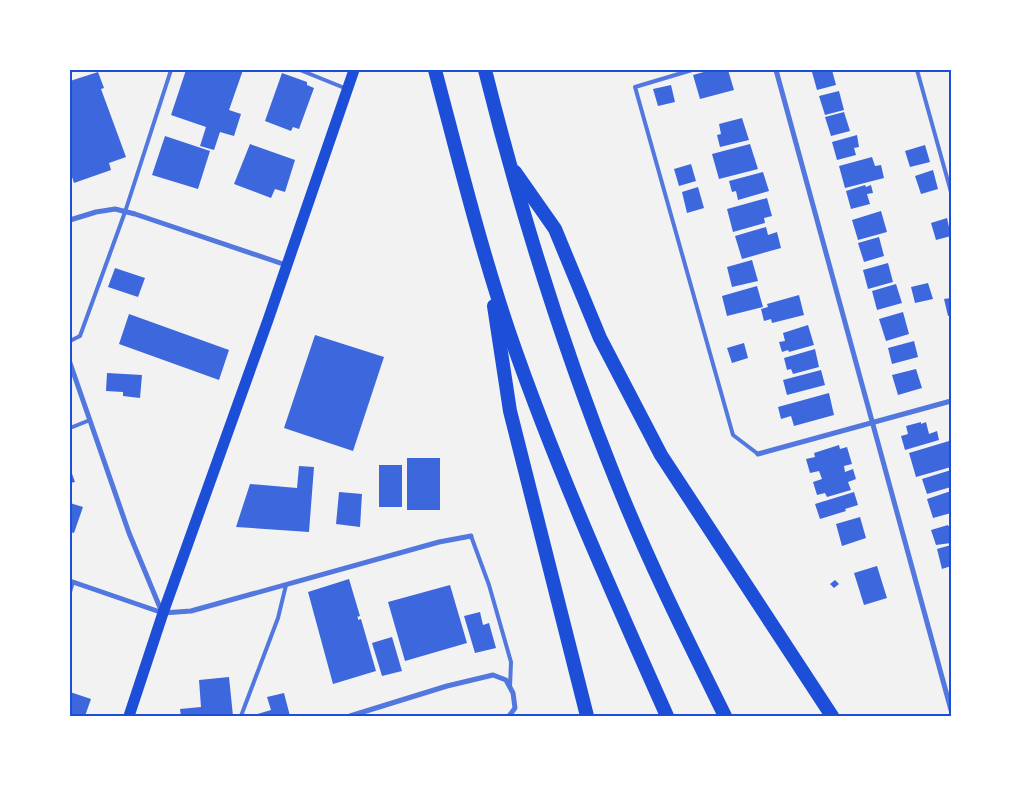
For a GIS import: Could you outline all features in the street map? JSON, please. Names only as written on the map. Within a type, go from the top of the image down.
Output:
[{"type":"highway","points":[[435,70],[486,261],[509,332],[552,450],[612,593],[667,716]]},
{"type":"highway","points":[[486,70],[508,162],[537,258],[617,483],[665,593],[725,716]]},
{"type":"highway","points":[[508,162],[555,229],[600,338],[661,455],[832,716]]},
{"type":"highway","points":[[486,261],[510,411],[588,716]]},
{"type":"main road","points":[[129,716],[163,613],[268,320],[354,70]]},
{"type":"street","points":[[776,70],[951,710]]},
{"type":"street","points":[[70,220],[96,212],[115,210],[125,212],[203,236],[286,265]]},
{"type":"street","points":[[70,362],[129,533],[163,613]]},
{"type":"street","points":[[758,454],[951,401]]},
{"type":"street","points":[[71,581],[163,613],[201,609],[438,542],[471,536]]},
{"type":"street","points":[[350,716],[447,686],[492,675],[506,680],[513,693],[515,708],[508,716]]},
{"type":"lane","points":[[70,341],[80,336],[125,212],[171,70]]},
{"type":"lane","points":[[300,70],[347,89]]},
{"type":"lane","points":[[692,70],[635,87],[733,435],[758,454]]},
{"type":"lane","points":[[917,70],[951,192]]},
{"type":"lane","points":[[70,428],[90,420]]},
{"type":"lane","points":[[471,536],[489,585],[512,662],[510,687]]},
{"type":"lane","points":[[70,592],[71,581]]},
{"type":"lane","points":[[241,716],[278,618],[286,585]]},
{"type":"building","points":[[186,70],[243,70],[229,110],[241,114],[234,136],[220,132],[214,150],[200,146],[206,127],[171,115]]},
{"type":"building","points":[[711,70],[728,70],[734,90],[700,99],[693,75]]},
{"type":"building","points":[[832,70],[836,85],[817,90],[812,72]]},
{"type":"building","points":[[98,72],[104,88],[101,89],[126,157],[109,163],[111,170],[74,183],[70,171],[70,81]]},
{"type":"building","points":[[282,73],[307,82],[307,85],[314,88],[299,129],[293,127],[291,131],[265,121]]},
{"type":"building","points":[[671,85],[675,102],[658,106],[653,89]]},
{"type":"building","points":[[839,91],[844,110],[825,115],[819,96]]},
{"type":"building","points":[[844,112],[850,131],[831,136],[825,117]]},
{"type":"building","points":[[742,118],[749,140],[720,147],[717,135],[721,134],[719,124]]},
{"type":"building","points":[[857,135],[859,147],[854,148],[856,155],[837,160],[832,142]]},
{"type":"building","points":[[165,136],[210,151],[198,189],[152,175]]},
{"type":"building","points":[[250,144],[295,160],[285,192],[275,189],[271,198],[234,184]]},
{"type":"building","points":[[750,144],[758,169],[719,179],[712,154]]},
{"type":"building","points":[[925,145],[930,162],[910,167],[905,151]]},
{"type":"building","points":[[872,157],[875,166],[881,165],[884,178],[845,188],[839,166]]},
{"type":"building","points":[[691,164],[696,181],[679,186],[674,169]]},
{"type":"building","points":[[933,170],[938,189],[921,194],[915,176]]},
{"type":"building","points":[[763,172],[769,191],[738,200],[736,191],[732,192],[729,181]]},
{"type":"building","points":[[865,185],[866,187],[871,185],[873,193],[867,194],[870,204],[851,209],[846,191]]},
{"type":"building","points":[[698,187],[704,208],[687,213],[682,192]]},
{"type":"building","points":[[767,198],[772,216],[764,218],[765,223],[733,232],[727,209]]},
{"type":"building","points":[[881,211],[887,232],[858,240],[852,220]]},
{"type":"building","points":[[947,218],[951,236],[936,240],[931,223]]},
{"type":"building","points":[[766,227],[768,235],[777,232],[781,248],[742,259],[735,236]]},
{"type":"building","points":[[879,237],[884,256],[864,262],[858,243]]},
{"type":"building","points":[[752,260],[758,281],[732,287],[727,267]]},
{"type":"building","points":[[888,263],[893,282],[868,289],[863,270]]},
{"type":"building","points":[[115,268],[145,278],[138,297],[108,287]]},
{"type":"building","points":[[928,283],[933,299],[915,303],[911,287]]},
{"type":"building","points":[[896,284],[902,303],[877,310],[872,291]]},
{"type":"building","points":[[757,286],[763,307],[727,316],[722,296]]},
{"type":"building","points":[[799,295],[804,315],[772,323],[771,319],[764,321],[761,309],[768,307],[767,304]]},
{"type":"building","points":[[951,298],[951,315],[948,316],[944,299]]},
{"type":"building","points":[[903,312],[909,334],[886,341],[879,319]]},
{"type":"building","points":[[129,314],[229,350],[219,380],[119,344]]},
{"type":"building","points":[[808,325],[814,345],[782,352],[779,342],[785,341],[783,333]]},
{"type":"building","points":[[315,335],[384,357],[353,451],[284,428]]},
{"type":"building","points":[[914,341],[918,357],[892,364],[888,348]]},
{"type":"building","points":[[744,343],[748,358],[732,363],[727,348]]},
{"type":"building","points":[[815,349],[819,367],[793,374],[791,369],[787,370],[784,358]]},
{"type":"building","points":[[916,369],[922,388],[898,395],[892,375]]},
{"type":"building","points":[[821,370],[825,385],[787,395],[783,380]]},
{"type":"building","points":[[107,373],[142,375],[140,398],[123,396],[123,392],[106,391]]},
{"type":"building","points":[[829,393],[834,415],[794,426],[791,416],[781,419],[778,407]]},
{"type":"building","points":[[921,422],[921,424],[926,422],[929,434],[937,431],[939,440],[905,450],[901,436],[908,434],[906,426]]},
{"type":"building","points":[[949,441],[951,467],[916,477],[909,453]]},
{"type":"building","points":[[839,445],[840,449],[847,447],[852,464],[844,466],[845,472],[853,469],[856,479],[848,482],[851,490],[827,497],[825,493],[817,495],[813,482],[822,479],[819,471],[810,473],[806,459],[815,457],[814,453]]},
{"type":"building","points":[[407,458],[440,458],[440,510],[407,510]]},
{"type":"building","points":[[379,465],[402,465],[402,507],[379,507]]},
{"type":"building","points":[[299,466],[314,467],[309,532],[236,527],[250,484],[297,488]]},
{"type":"building","points":[[70,468],[75,482],[70,483]]},
{"type":"building","points":[[951,470],[951,487],[927,494],[922,479]]},
{"type":"building","points":[[951,491],[951,513],[933,518],[927,499]]},
{"type":"building","points":[[339,492],[362,494],[360,527],[336,524]]},
{"type":"building","points":[[854,492],[858,505],[820,519],[815,504]]},
{"type":"building","points":[[70,503],[83,507],[74,533],[70,532]]},
{"type":"building","points":[[860,517],[866,538],[842,546],[836,524]]},
{"type":"building","points":[[951,525],[951,543],[936,545],[931,530]]},
{"type":"building","points":[[951,545],[951,566],[942,569],[937,549]]},
{"type":"building","points":[[877,566],[887,598],[864,605],[854,573]]},
{"type":"building","points":[[349,579],[360,616],[357,617],[358,620],[361,619],[376,671],[333,684],[308,592]]},
{"type":"building","points":[[835,580],[839,584],[834,588],[830,584]]},
{"type":"building","points":[[450,585],[467,643],[405,661],[388,602]]},
{"type":"building","points":[[480,612],[483,625],[489,623],[496,648],[475,653],[464,616]]},
{"type":"building","points":[[392,637],[402,671],[382,676],[372,643]]},
{"type":"building","points":[[229,677],[233,716],[181,716],[180,709],[201,707],[199,680]]},
{"type":"building","points":[[70,692],[91,699],[85,716],[70,716]]},
{"type":"building","points":[[284,693],[290,716],[251,716],[271,710],[267,697]]}]
